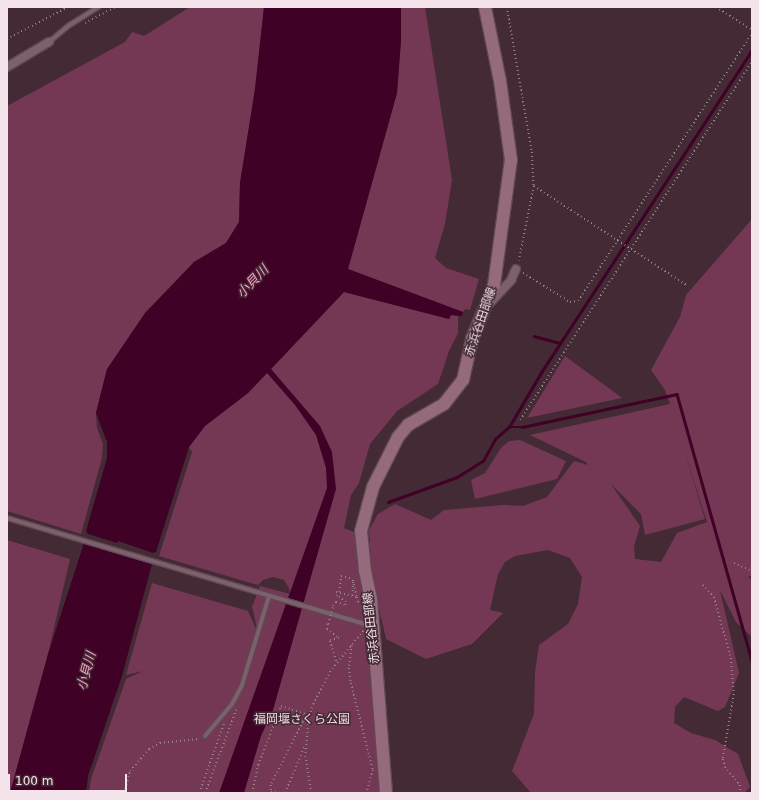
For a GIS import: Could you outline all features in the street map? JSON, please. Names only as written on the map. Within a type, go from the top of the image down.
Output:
[{"type":"main road","name":"赤浜谷田部線","points":[[386,793],[369,626],[371,600],[361,531],[373,487],[403,431],[408,425],[444,404],[455,392],[462,380],[472,339],[486,308],[498,265],[511,160],[500,81],[485,7]]},
{"type":"street","points":[[7,67],[49,42]]},
{"type":"street","points":[[486,308],[511,280],[516,269]]},
{"type":"lane","points":[[49,42],[68,26],[98,7]]},
{"type":"lane","points":[[7,518],[369,626]]},
{"type":"lane","points":[[205,736],[232,704],[242,685],[269,596]]},
{"type":"path","points":[[7,39],[68,7]]},
{"type":"path","points":[[82,25],[115,7]]},
{"type":"path","points":[[507,7],[532,152],[534,186],[516,269],[570,302],[578,301],[619,240],[752,32],[716,7]]},
{"type":"path","points":[[520,420],[633,248],[752,62]]},
{"type":"path","points":[[534,186],[633,248],[688,286]]},
{"type":"path","points":[[734,563],[752,571]]},
{"type":"path","points":[[337,663],[330,641],[339,638],[327,629],[333,606],[336,602],[345,605],[346,602],[335,594],[339,592],[341,576],[353,578],[358,602],[371,600]]},
{"type":"path","points":[[352,596],[353,580]]},
{"type":"path","points":[[703,585],[714,597],[731,658],[734,694],[723,759],[725,767],[740,785],[741,793]]},
{"type":"path","points":[[339,592],[357,597]]},
{"type":"path","points":[[311,793],[306,772],[305,744],[309,716],[324,681],[337,663],[369,626]]},
{"type":"path","points":[[352,645],[349,668],[351,683],[373,770],[367,793]]},
{"type":"path","points":[[205,793],[237,706]]},
{"type":"path","points":[[252,793],[258,765],[282,706],[309,716]]},
{"type":"path","points":[[305,744],[284,793],[271,792],[271,785],[303,722],[309,716]]},
{"type":"path","points":[[199,793],[226,719]]},
{"type":"path","points":[[124,793],[130,771],[149,749],[160,743],[205,736]]},
{"type":"green space","points":[[190,7],[264,7],[255,89],[240,183],[239,222],[226,243],[194,262],[107,369],[96,413],[97,428],[103,444],[102,458],[81,534],[7,511],[7,106],[125,42],[132,32],[144,36]]},
{"type":"green space","points":[[401,7],[425,7],[452,180],[445,224],[435,258],[446,268],[479,279],[470,310],[465,309],[463,312],[348,269],[397,93],[401,40]]},
{"type":"green space","points":[[752,219],[752,575],[748,577],[752,580],[752,637],[736,622],[720,590],[739,673],[725,707],[718,711],[684,697],[675,707],[674,723],[691,733],[715,740],[738,754],[750,787],[744,793],[531,793],[512,771],[534,714],[535,672],[539,645],[568,624],[578,604],[582,577],[570,558],[548,550],[515,556],[505,562],[498,574],[490,610],[503,613],[472,644],[426,659],[386,639],[372,578],[369,530],[378,514],[395,504],[431,520],[444,510],[503,505],[523,506],[547,497],[574,461],[588,465],[586,462],[530,435],[670,404],[665,390],[651,370],[680,317],[686,295]],"holes":[[[684,450],[707,522],[677,533],[661,562],[635,559],[634,546],[640,526],[611,484],[641,514],[645,535],[705,519]]]},
{"type":"green space","name":"福岡堰さくら公園","points":[[344,292],[449,319],[451,315],[458,316],[458,333],[449,351],[438,384],[397,411],[370,444],[359,483],[351,495],[344,528],[359,534],[368,615],[365,643],[368,664],[370,664],[380,775],[379,793],[89,793],[91,779],[126,679],[143,671],[126,675],[152,583],[248,611],[256,629],[251,647],[257,628],[252,607],[260,586],[290,594],[289,588],[284,580],[273,577],[263,580],[258,585],[159,556],[192,452],[189,447],[205,426],[248,393]]},
{"type":"green space","points":[[565,356],[622,398],[527,418]]},
{"type":"green space","points":[[520,440],[566,461],[557,479],[475,499],[471,480],[485,473],[501,448],[509,441]]},
{"type":"green space","points":[[7,540],[70,559],[48,654],[10,793],[7,793]]},
{"type":"water","name":"小貝川","points":[[264,7],[401,7],[401,40],[397,93],[348,269],[463,312],[462,316],[451,315],[449,319],[344,292],[271,369],[320,426],[332,452],[336,489],[273,710],[261,736],[244,793],[219,793],[327,488],[326,468],[316,435],[295,405],[267,373],[248,393],[205,426],[189,447],[156,552],[153,553],[118,541],[117,543],[88,534],[86,531],[107,458],[107,442],[96,413],[107,369],[145,313],[194,262],[226,243],[239,222],[240,183],[255,89]]},
{"type":"water","name":"小貝川","points":[[84,543],[152,564],[122,676],[88,776],[86,793],[10,793],[48,654]]},
{"type":"waterway","points":[[388,502],[457,477],[483,461],[495,439],[509,427],[542,371],[752,50]]},
{"type":"waterway","points":[[534,336],[560,343]]},
{"type":"waterway","points":[[509,427],[522,427],[677,394],[752,660]]}]
